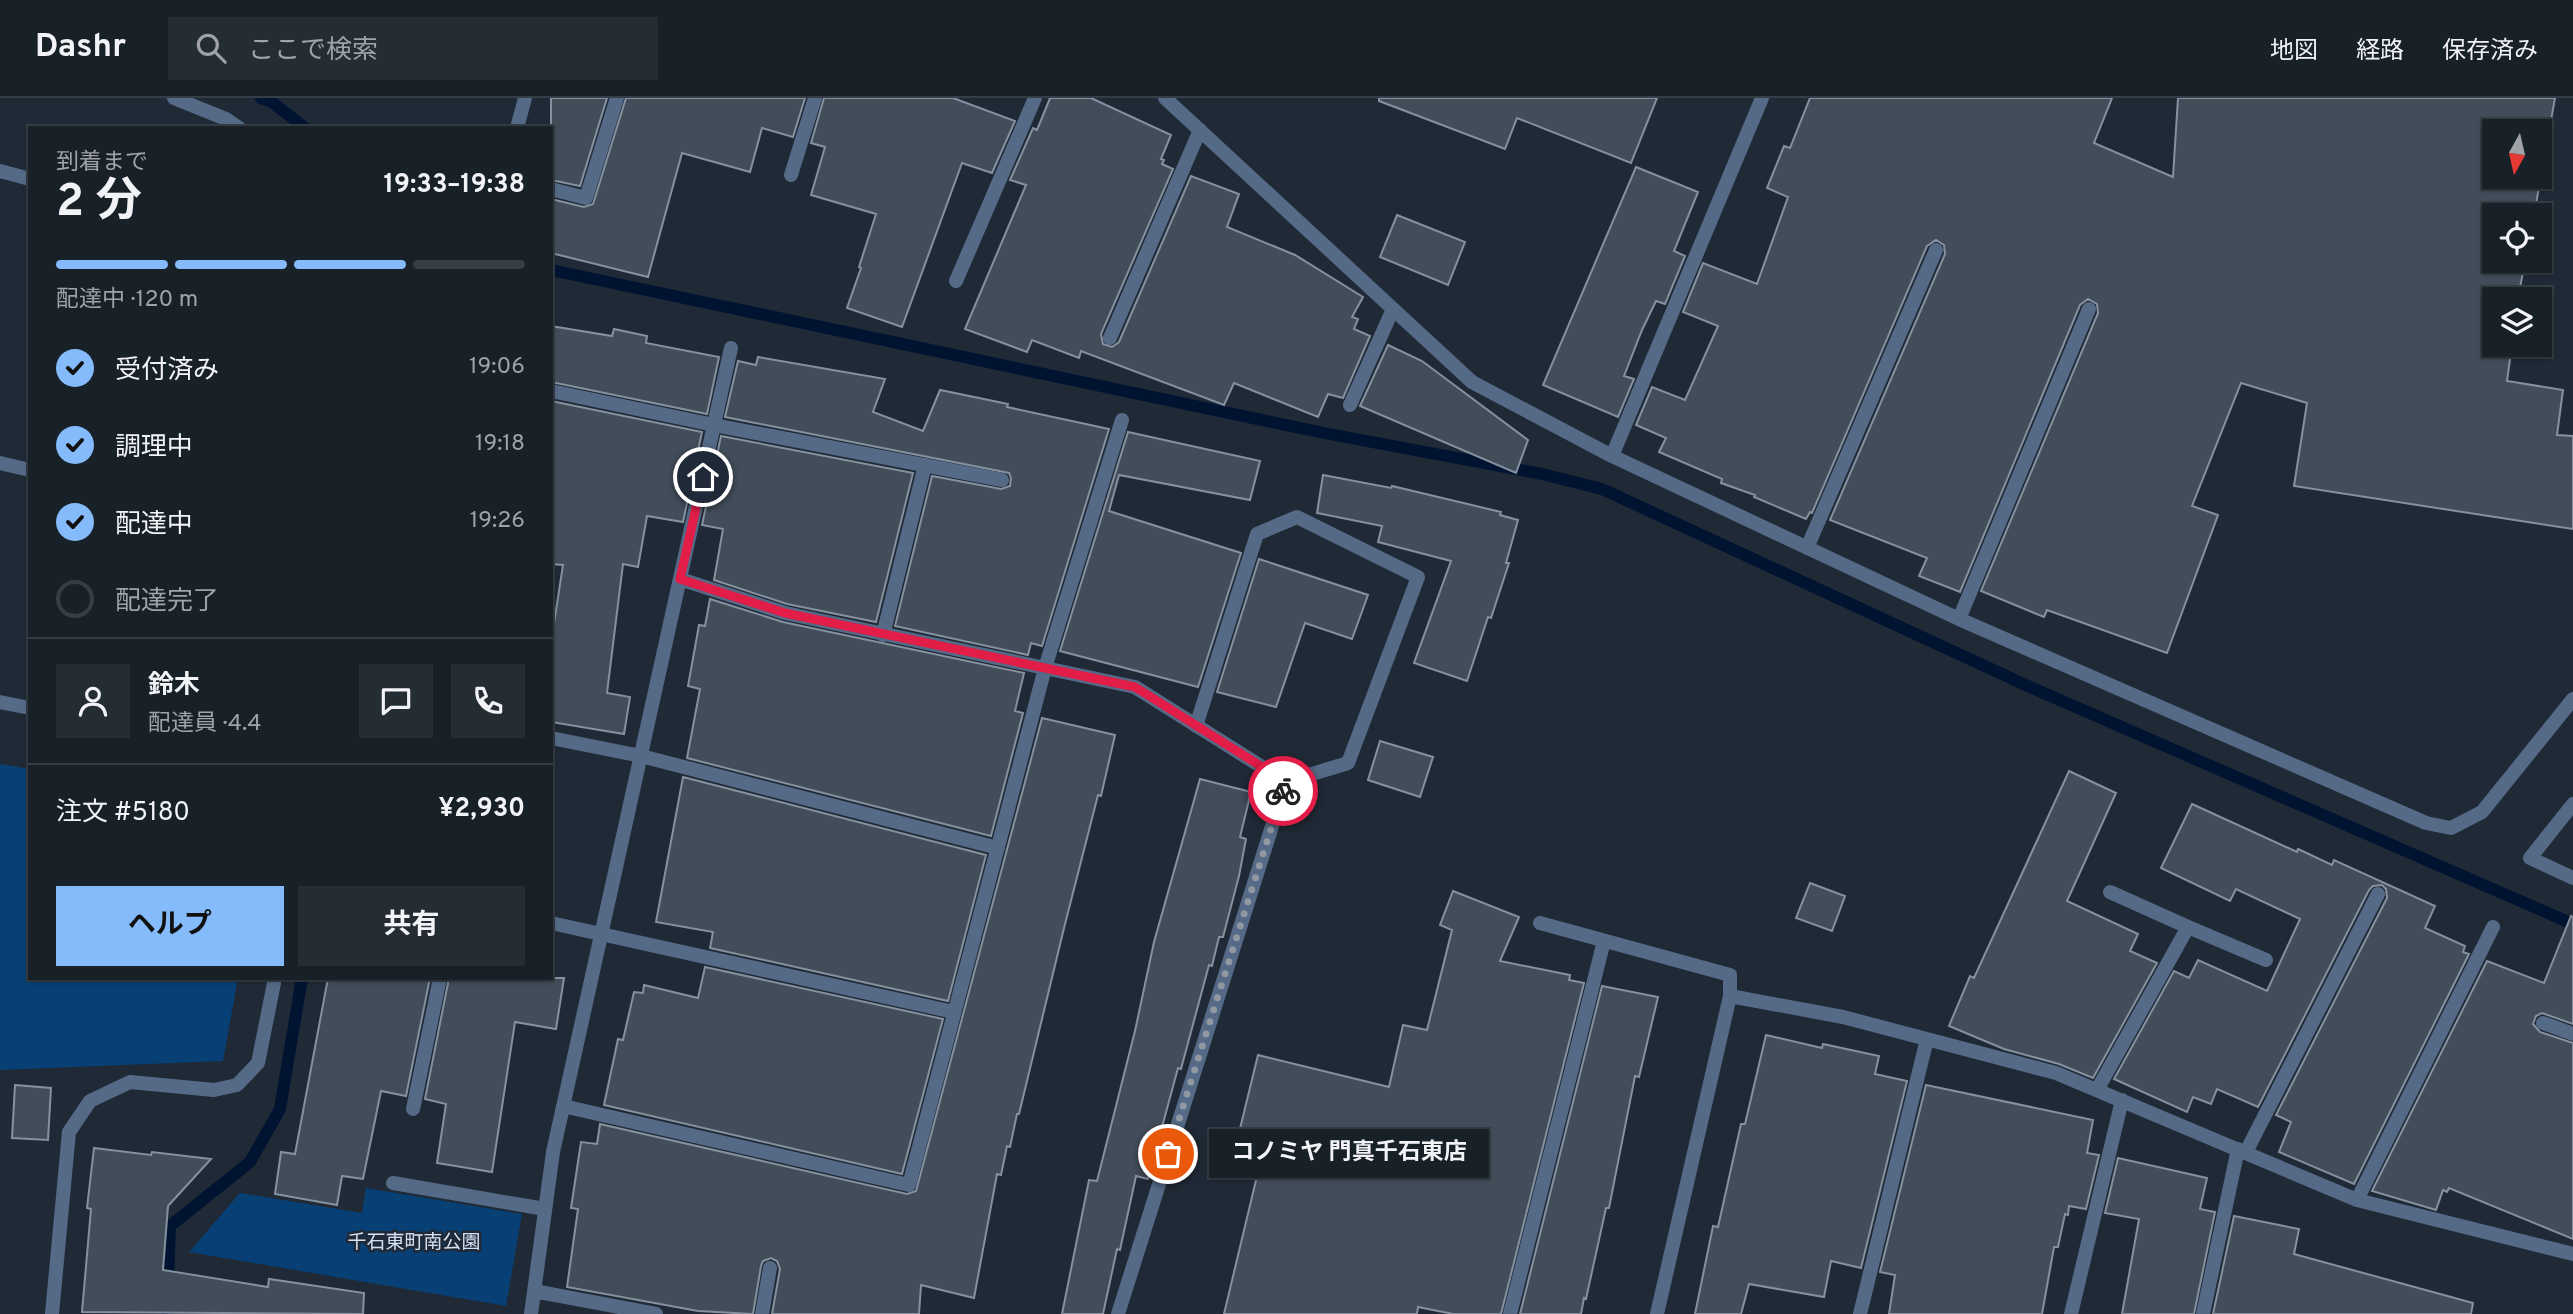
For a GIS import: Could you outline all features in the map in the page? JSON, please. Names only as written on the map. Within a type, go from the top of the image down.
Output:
[{"type":"street","points":[[174,98],[226,119],[236,126]]},
{"type":"street","points":[[518,126],[525,98]]},
{"type":"street","points":[[553,190],[586,198],[617,98]]},
{"type":"street","points":[[791,175],[815,98]]},
{"type":"street","points":[[956,281],[1035,98]]},
{"type":"street","points":[[1166,98],[1472,382],[1612,456],[1959,619],[2426,823],[2451,828],[2482,812],[2573,699]]},
{"type":"street","points":[[1612,456],[1762,98]]},
{"type":"street","points":[[1110,338],[1200,130]]},
{"type":"street","points":[[0,171],[28,178]]},
{"type":"street","points":[[1807,548],[1936,250]]},
{"type":"street","points":[[1349,405],[1393,309]]},
{"type":"street","points":[[1959,619],[2089,309]]},
{"type":"street","points":[[531,1314],[553,1152],[731,348]]},
{"type":"street","points":[[553,391],[1002,480]]},
{"type":"street","points":[[563,1106],[909,1185],[1045,668],[1122,420]]},
{"type":"street","points":[[0,463],[28,470]]},
{"type":"street","points":[[883,635],[925,465]]},
{"type":"street","points":[[680,579],[785,613],[1135,687],[1196,726],[1286,782],[1348,763],[1418,577],[1297,517],[1257,534],[1196,726]]},
{"type":"street","points":[[0,702],[28,708]]},
{"type":"street","points":[[553,738],[640,756],[998,848]]},
{"type":"street","points":[[1118,1314],[1286,782]]},
{"type":"street","points":[[2573,804],[2530,858],[2573,878]]},
{"type":"street","points":[[2110,892],[2266,960]]},
{"type":"street","points":[[2203,1314],[2242,1151],[2378,894]]},
{"type":"street","points":[[553,923],[954,1012]]},
{"type":"street","points":[[1540,923],[1730,975],[1730,996],[1657,1314]]},
{"type":"street","points":[[2097,1090],[2188,927]]},
{"type":"street","points":[[2357,1200],[2493,927]]},
{"type":"street","points":[[1510,1314],[1604,941]]},
{"type":"street","points":[[52,1314],[69,1132],[90,1101],[130,1082],[214,1090],[237,1085],[258,1063],[275,980]]},
{"type":"street","points":[[413,1109],[440,980]]},
{"type":"street","points":[[1730,996],[1843,1017],[2056,1073],[2357,1200],[2573,1254]]},
{"type":"street","points":[[2543,1023],[2573,1034]]},
{"type":"street","points":[[1860,1314],[1927,1039]]},
{"type":"street","points":[[2071,1314],[2122,1100]]},
{"type":"street","points":[[393,1183],[545,1209]]},
{"type":"street","points":[[762,1314],[770,1268]]},
{"type":"street","points":[[534,1291],[656,1314]]},
{"type":"green space","points":[[0,764],[28,769],[28,980],[238,980],[223,1061],[0,1070]]},
{"type":"green space","name":"千石東町南公園","points":[[366,1188],[522,1214],[506,1306],[189,1252],[240,1193],[362,1213]]},
{"type":"building","points":[[551,98],[607,98],[580,186],[553,180]]},
{"type":"building","points":[[626,98],[805,98],[793,137],[762,128],[750,172],[682,153],[648,277],[553,253],[553,199],[584,207],[593,204]]},
{"type":"building","points":[[824,98],[953,98],[1015,121],[992,173],[962,163],[902,327],[847,308],[876,214],[811,195],[825,147],[811,143]]},
{"type":"building","points":[[1050,98],[1091,98],[1171,135],[1161,159],[1164,160],[1162,164],[1173,169],[1101,334],[1103,344],[1112,347],[1119,342],[1191,176],[1239,194],[1227,227],[1295,255],[1363,297],[1352,317],[1358,319],[1354,329],[1370,336],[1343,398],[1328,394],[1318,417],[1234,383],[1224,405],[1081,351],[1079,358],[1032,340],[1027,352],[965,329],[1026,185],[1010,180],[1033,128],[1037,130]]},
{"type":"building","points":[[1379,98],[1657,98],[1631,163],[1517,118],[1505,149],[1379,101]]},
{"type":"building","points":[[1810,98],[2112,98],[2094,143],[2173,177],[2178,98],[2555,98],[2551,119],[2482,119],[2482,189],[2539,189],[2536,203],[2482,203],[2482,273],[2523,273],[2520,287],[2482,287],[2482,357],[2510,357],[2507,381],[2563,390],[2557,435],[2573,436],[2573,529],[2294,486],[2307,403],[2241,383],[2192,506],[2218,515],[2167,653],[2047,610],[2044,617],[1981,591],[2098,313],[2097,304],[2088,299],[2080,305],[1960,592],[1919,576],[1927,558],[1830,520],[1945,254],[1944,245],[1936,240],[1927,246],[1812,513],[1810,512],[1806,519],[1754,497],[1755,495],[1721,483],[1722,479],[1659,452],[1666,438],[1636,425],[1652,387],[1685,400],[1718,326],[1683,312],[1703,263],[1757,284],[1788,197],[1767,188],[1784,146],[1790,148]]},
{"type":"building","points":[[1636,167],[1698,192],[1674,251],[1685,256],[1665,304],[1656,301],[1642,330],[1624,376],[1634,379],[1618,417],[1543,385]]},
{"type":"building","points":[[1397,215],[1465,242],[1448,285],[1380,257]]},
{"type":"building","points":[[553,326],[612,336],[614,329],[647,336],[646,343],[719,357],[707,414],[553,382]]},
{"type":"building","points":[[1388,345],[1422,361],[1528,440],[1516,473],[1360,406]]},
{"type":"building","points":[[758,357],[885,379],[873,412],[923,431],[940,390],[1109,429],[1042,646],[1031,643],[1028,655],[895,626],[932,476],[1001,489],[1010,486],[1009,473],[725,417],[738,361],[756,365]]},
{"type":"building","points":[[553,401],[702,432],[683,522],[647,516],[638,567],[623,564],[607,693],[630,697],[624,734],[553,722],[553,630],[563,565],[553,564]]},
{"type":"building","points":[[1128,432],[1260,461],[1250,500],[1119,475],[1109,511],[1241,553],[1198,687],[1060,651]]},
{"type":"building","points":[[721,436],[913,473],[876,622],[787,604],[714,580],[723,529],[702,525]]},
{"type":"building","points":[[1323,475],[1391,488],[1392,486],[1501,512],[1500,515],[1518,520],[1506,563],[1509,563],[1467,681],[1414,663],[1451,561],[1378,542],[1382,526],[1317,513]]},
{"type":"building","points":[[1259,559],[1368,595],[1352,639],[1305,623],[1276,707],[1217,692]]},
{"type":"building","points":[[710,599],[783,622],[1024,673],[1015,711],[1023,713],[991,836],[687,758],[700,689],[688,686],[699,625],[705,626]]},
{"type":"building","points":[[1042,718],[1115,735],[1019,1114],[1010,1147],[1007,1146],[1001,1175],[997,1174],[974,1298],[921,1285],[919,1314],[772,1314],[780,1269],[777,1261],[771,1258],[763,1261],[761,1266],[753,1314],[698,1311],[567,1287],[578,1209],[571,1208],[581,1142],[597,1144],[600,1124],[907,1194],[916,1191]]},
{"type":"building","points":[[1380,741],[1433,757],[1420,797],[1368,780]]},
{"type":"building","points":[[2069,771],[2116,793],[2067,901],[2138,934],[2130,951],[2157,963],[2093,1078],[2059,1064],[2004,1049],[1949,1026],[1970,976],[1974,978]]},
{"type":"building","points":[[683,777],[986,855],[948,1001],[710,948],[713,932],[656,922]]},
{"type":"building","points":[[1200,779],[1251,792],[1240,837],[1246,839],[1239,876],[1223,937],[1219,937],[1212,966],[1209,965],[1181,1069],[1178,1068],[1148,1179],[1136,1176],[1103,1314],[1062,1314],[1089,1180],[1097,1181],[1135,1031],[1154,942]]},
{"type":"building","points":[[2192,804],[2297,852],[2298,849],[2332,865],[2334,860],[2435,906],[2425,928],[2465,946],[2463,952],[2469,954],[2354,1184],[2279,1152],[2291,1122],[2276,1115],[2387,898],[2386,889],[2382,885],[2373,886],[2369,890],[2258,1107],[2217,1089],[2211,1104],[2193,1097],[2187,1112],[2114,1079],[2174,971],[2189,978],[2198,960],[2267,991],[2300,919],[2236,889],[2230,901],[2161,868]]},
{"type":"building","points":[[1810,883],[1845,896],[1832,931],[1796,918]]},
{"type":"building","points":[[1453,891],[1519,917],[1500,961],[1570,975],[1569,980],[1584,983],[1501,1314],[1453,1314],[1418,1307],[1417,1314],[1224,1314],[1263,1151],[1236,1145],[1258,1055],[1389,1087],[1403,1025],[1427,1030],[1452,930],[1440,925]]},
{"type":"building","points":[[2571,916],[2573,1024],[2542,1013],[2536,1016],[2533,1024],[2540,1032],[2573,1043],[2573,1239],[2449,1188],[2447,1192],[2443,1190],[2436,1210],[2372,1191],[2487,961],[2544,983]]},
{"type":"building","points":[[705,967],[943,1019],[902,1174],[604,1105],[618,1039],[623,1040],[634,992],[643,993],[644,985],[698,998]]},
{"type":"building","points":[[564,978],[556,1029],[515,1022],[492,1172],[437,1163],[446,1104],[425,1099],[449,980]]},
{"type":"building","points":[[328,980],[430,980],[406,1096],[381,1091],[363,1179],[342,1176],[337,1205],[275,1194],[281,1152],[295,1154]]},
{"type":"building","points":[[1602,986],[1658,997],[1639,1077],[1635,1076],[1609,1208],[1606,1208],[1581,1314],[1520,1314]]},
{"type":"building","points":[[1766,1035],[1822,1048],[1823,1044],[1879,1056],[1875,1074],[1907,1081],[1861,1268],[1831,1261],[1824,1297],[1749,1284],[1741,1314],[1695,1314],[1713,1226],[1718,1227],[1741,1124],[1745,1124]]},
{"type":"building","points":[[15,1085],[51,1088],[48,1140],[12,1138]]},
{"type":"building","points":[[1926,1085],[2093,1120],[2087,1153],[2099,1155],[2086,1209],[2069,1206],[2068,1215],[2065,1214],[2058,1247],[2054,1247],[2042,1314],[1889,1314],[1895,1275],[1880,1272]]},
{"type":"building","points":[[94,1148],[211,1159],[168,1206],[163,1270],[268,1287],[269,1279],[364,1293],[363,1314],[82,1312],[91,1209],[87,1208]]},
{"type":"building","points":[[2118,1158],[2207,1178],[2200,1209],[2215,1212],[2194,1314],[2122,1314],[2139,1219],[2105,1213]]},
{"type":"building","points":[[2234,1216],[2299,1229],[2294,1254],[2473,1303],[2471,1314],[2213,1314]]},
{"type":"waterway","points":[[261,98],[272,102],[302,126]]},
{"type":"waterway","points":[[553,270],[1324,433],[1542,474],[1602,489],[2030,687],[2573,924]]},
{"type":"waterway","points":[[167,1314],[170,1226],[250,1162],[280,1109],[302,980]]},
{"type":"way so far","points":[[1168,1154],[1283,791]]},
{"type":"place","name":"コノミヤ 門真千石東店","points":[[1168,1154]]},
{"type":"route","points":[[703,477],[680,579],[785,613],[1135,687],[1286,782],[1283,791]]}]
